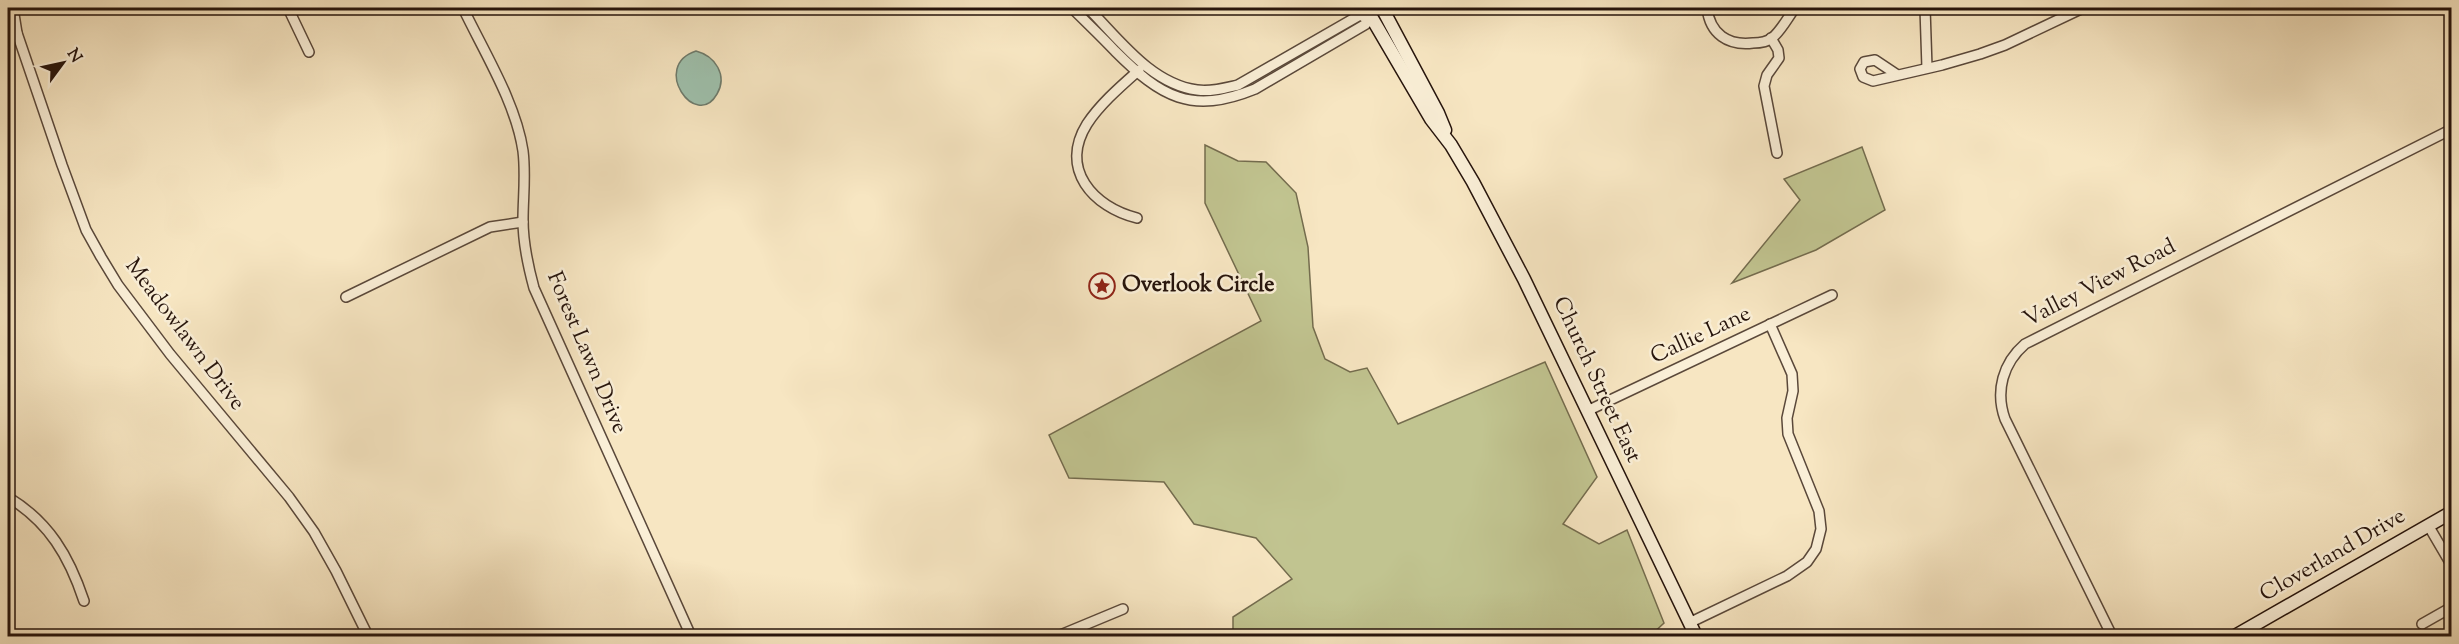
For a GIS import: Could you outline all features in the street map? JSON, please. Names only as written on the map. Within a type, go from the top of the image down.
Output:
[{"type":"main road","name":"Church Street East","points":[[1382,8],[1438,113],[1451,145],[1524,279],[1696,636]]},
{"type":"main road","name":"Church Street East","points":[[1368,14],[1431,119],[1451,145]]},
{"type":"main road","name":"Cloverland Drive","points":[[2235,636],[2451,512]]},
{"type":"street","name":"Meadowlawn Drive","points":[[13,8],[17,33],[62,165],[86,230],[101,257],[118,285],[170,354],[289,497],[314,532],[368,636]]},
{"type":"street","points":[[288,8],[309,52]]},
{"type":"street","name":"Forest Lawn Drive","points":[[463,8],[505,95],[520,140],[525,170],[523,222],[525,253],[540,301],[691,636]]},
{"type":"street","points":[[1072,8],[1137,72],[1160,90],[1182,99],[1214,101],[1237,96],[1266,83],[1366,24],[1368,14],[1360,15],[1238,85],[1198,90],[1179,86],[1160,76],[1088,8]]},
{"type":"street","points":[[1707,8],[1713,25],[1726,41],[1745,44],[1771,38],[1795,8]]},
{"type":"street","points":[[1925,8],[1927,68]]},
{"type":"street","points":[[1896,74],[1957,61],[1994,49],[2083,8]]},
{"type":"street","name":"Meadowlawn Drive","points":[[8,17],[17,33]]},
{"type":"street","points":[[1771,38],[1778,50],[1779,58],[1764,83],[1777,153]]},
{"type":"street","points":[[1137,218],[1119,213],[1093,196],[1085,184],[1078,159],[1079,141],[1088,122],[1145,64]]},
{"type":"street","name":"Valley View Road","points":[[2112,636],[2005,419],[2000,390],[2011,359],[2025,344],[2451,129]]},
{"type":"street","points":[[345,297],[490,227],[523,222]]},
{"type":"street","name":"Callie Lane","points":[[1587,411],[1832,295]]},
{"type":"street","points":[[1689,622],[1787,576],[1807,562],[1816,549],[1821,529],[1819,511],[1791,442],[1787,425],[1793,391],[1792,374],[1770,324]]},
{"type":"street","points":[[8,497],[35,516],[55,537],[71,565],[84,601]]},
{"type":"street","points":[[2428,525],[2451,566]]},
{"type":"street","points":[[2422,624],[2451,607]]},
{"type":"street","points":[[1058,636],[1123,609]]},
{"type":"shaded area","points":[[696,51],[714,62],[718,67],[721,80],[717,94],[708,103],[698,105],[689,101],[681,92],[677,81],[677,69],[683,59]]},
{"type":"shaded area","points":[[1205,145],[1238,161],[1266,162],[1296,193],[1308,247],[1313,327],[1325,359],[1350,372],[1367,368],[1398,424],[1545,362],[1597,477],[1563,524],[1599,544],[1627,530],[1664,623],[1650,636],[1233,636],[1233,617],[1292,579],[1256,538],[1194,524],[1164,482],[1069,478],[1049,435],[1261,321],[1205,203]]},
{"type":"shaded area","points":[[1862,147],[1885,210],[1816,250],[1732,283],[1800,200],[1784,179]]},
{"type":"place","name":"Overlook Circle","points":[[1102,286]]}]
